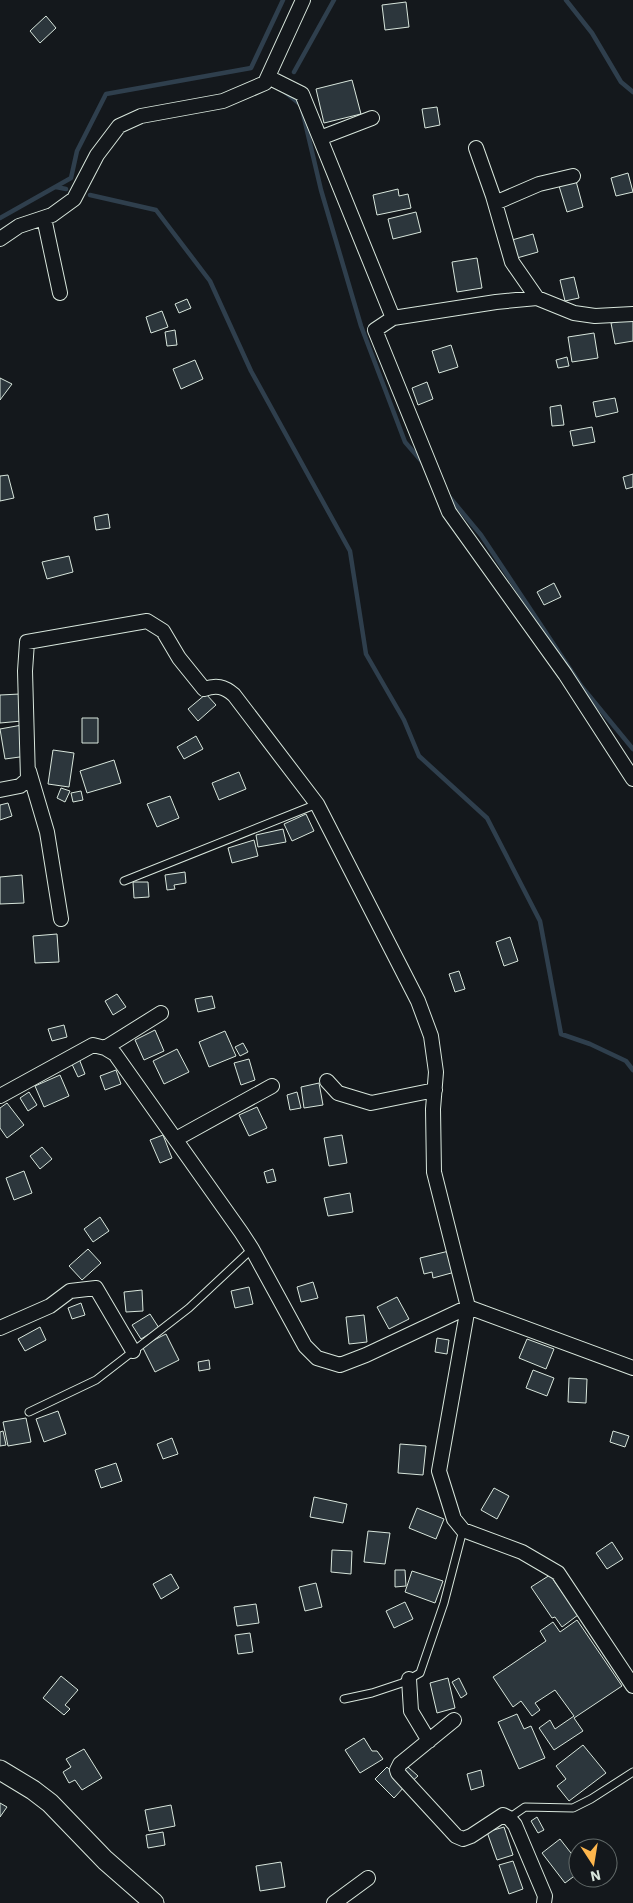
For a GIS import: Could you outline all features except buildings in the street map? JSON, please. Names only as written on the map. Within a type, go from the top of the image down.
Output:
[{"type":"main road","points":[[0,1770],[50,1803],[105,1860],[154,1903]]},
{"type":"street","points":[[0,239],[20,226],[52,215],[74,198],[97,155],[120,126],[141,116],[223,101],[265,83],[303,0]]},
{"type":"street","points":[[268,77],[302,94],[393,318]]},
{"type":"street","points":[[320,138],[372,118]]},
{"type":"street","points":[[476,148],[495,203],[512,262],[537,298]]},
{"type":"street","points":[[495,203],[539,184],[573,176]]},
{"type":"street","points":[[44,218],[60,293]]},
{"type":"street","points":[[633,314],[595,316],[574,313],[537,298],[496,302],[393,318],[375,330],[449,512],[565,674],[633,779]]},
{"type":"street","points":[[0,790],[20,786],[28,779],[25,670],[27,642],[147,621],[164,631],[179,658],[204,689],[215,686],[227,688],[234,695],[317,804],[418,1001],[431,1036],[436,1072],[433,1109],[434,1172],[468,1307],[439,1471],[454,1519],[463,1530],[522,1552],[558,1573],[633,1686]]},
{"type":"street","points":[[29,771],[47,832],[61,919]]},
{"type":"street","points":[[105,1048],[161,1013]]},
{"type":"street","points":[[0,1096],[93,1045],[105,1048],[115,1054],[252,1249],[305,1346],[317,1358],[340,1365],[468,1307],[633,1368]]},
{"type":"street","points":[[327,1082],[338,1093],[371,1103],[435,1090]]},
{"type":"street","points":[[176,1139],[272,1086]]},
{"type":"street","points":[[0,1328],[50,1306],[70,1291],[96,1288],[133,1351]]},
{"type":"street","points":[[409,1679],[411,1711],[429,1741]]},
{"type":"street","points":[[454,1720],[400,1764],[397,1770],[398,1774],[456,1836],[463,1839],[503,1816],[509,1818],[515,1825],[545,1896],[544,1903]]},
{"type":"street","points":[[334,1903],[368,1878]]},
{"type":"lane","points":[[124,880],[317,804]]},
{"type":"lane","points":[[29,1412],[96,1380],[189,1308],[252,1249]]},
{"type":"lane","points":[[344,1699],[372,1693],[420,1673],[444,1603],[463,1530]]},
{"type":"lane","points":[[509,1818],[525,1808],[573,1808],[591,1799],[633,1772]]},
{"type":"waterway","points":[[0,218],[71,178],[77,151],[106,94],[251,68],[283,0]]},
{"type":"waterway","points":[[294,72],[334,0]]},
{"type":"waterway","points":[[566,0],[592,33],[621,82],[633,92]]},
{"type":"waterway","points":[[285,92],[301,105],[321,190],[361,326],[405,442],[424,464]]},
{"type":"waterway","points":[[56,187],[66,189]]},
{"type":"waterway","points":[[90,195],[156,210],[210,281],[251,371],[350,551],[366,654],[404,720],[419,756],[487,818],[540,921],[561,1034],[590,1044],[626,1061],[633,1070]]},
{"type":"waterway","points":[[447,494],[481,535],[582,687],[633,749]]}]
